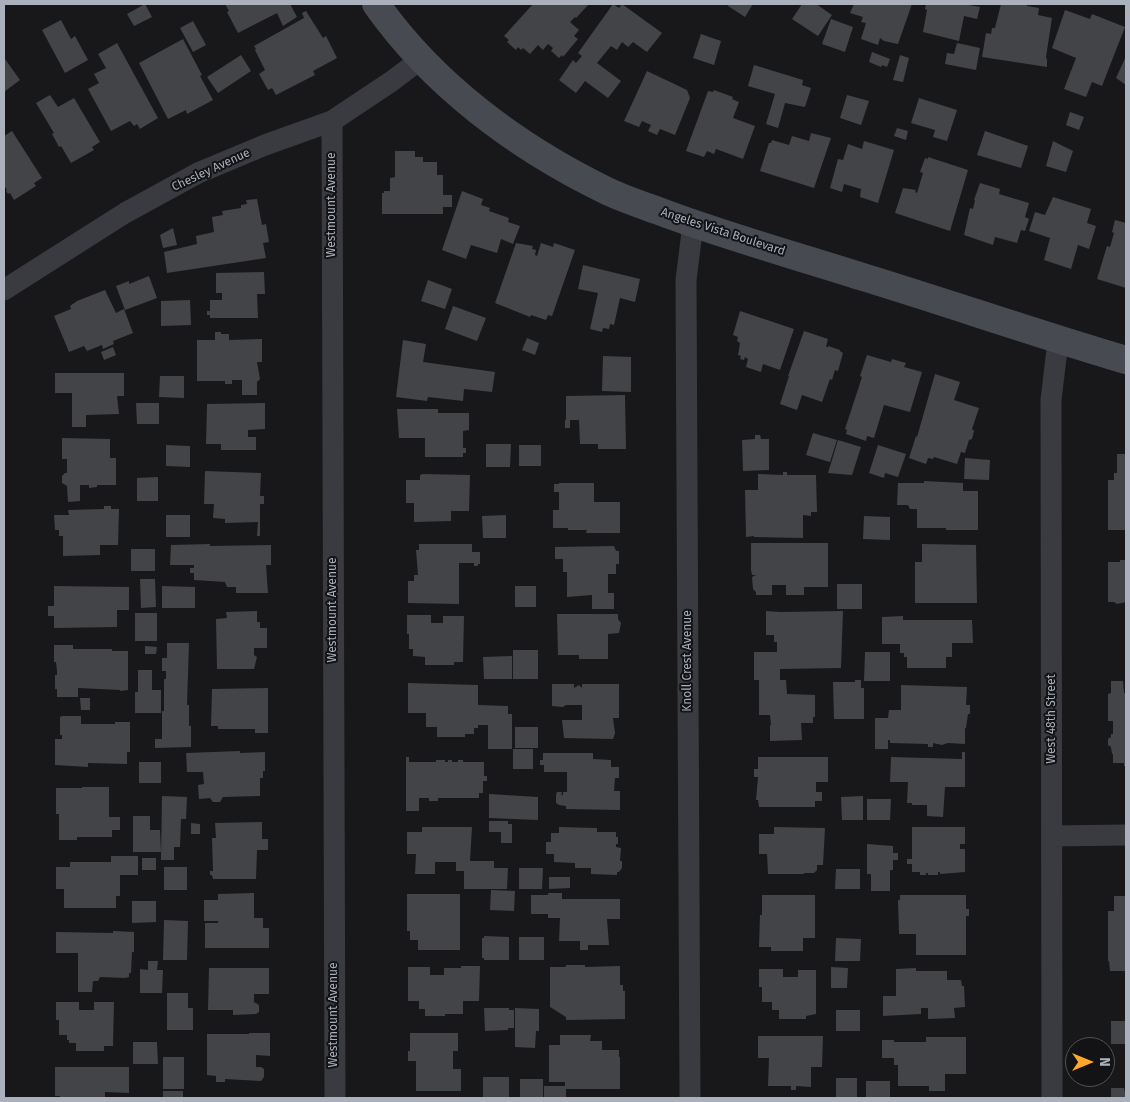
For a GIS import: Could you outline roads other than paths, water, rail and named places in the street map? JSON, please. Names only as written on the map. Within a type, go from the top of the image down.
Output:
[{"type":"street","name":"Angeles Vista Boulevard","points":[[376,4],[390,24],[421,59],[476,110],[534,151],[606,191],[693,224],[945,303],[1058,341],[1126,360]]},
{"type":"street","name":"Chesley Avenue","points":[[4,290],[125,213],[198,173],[265,145],[332,121],[421,59]]},
{"type":"street","name":"Westmount Avenue","points":[[332,121],[335,1098]]},
{"type":"street","name":"Knoll Crest Avenue","points":[[690,1098],[686,280],[693,224]]},
{"type":"street","name":"West 48th Street","points":[[1052,1098],[1051,400],[1058,341]]},
{"type":"street","points":[[1052,836],[1126,835]]}]
